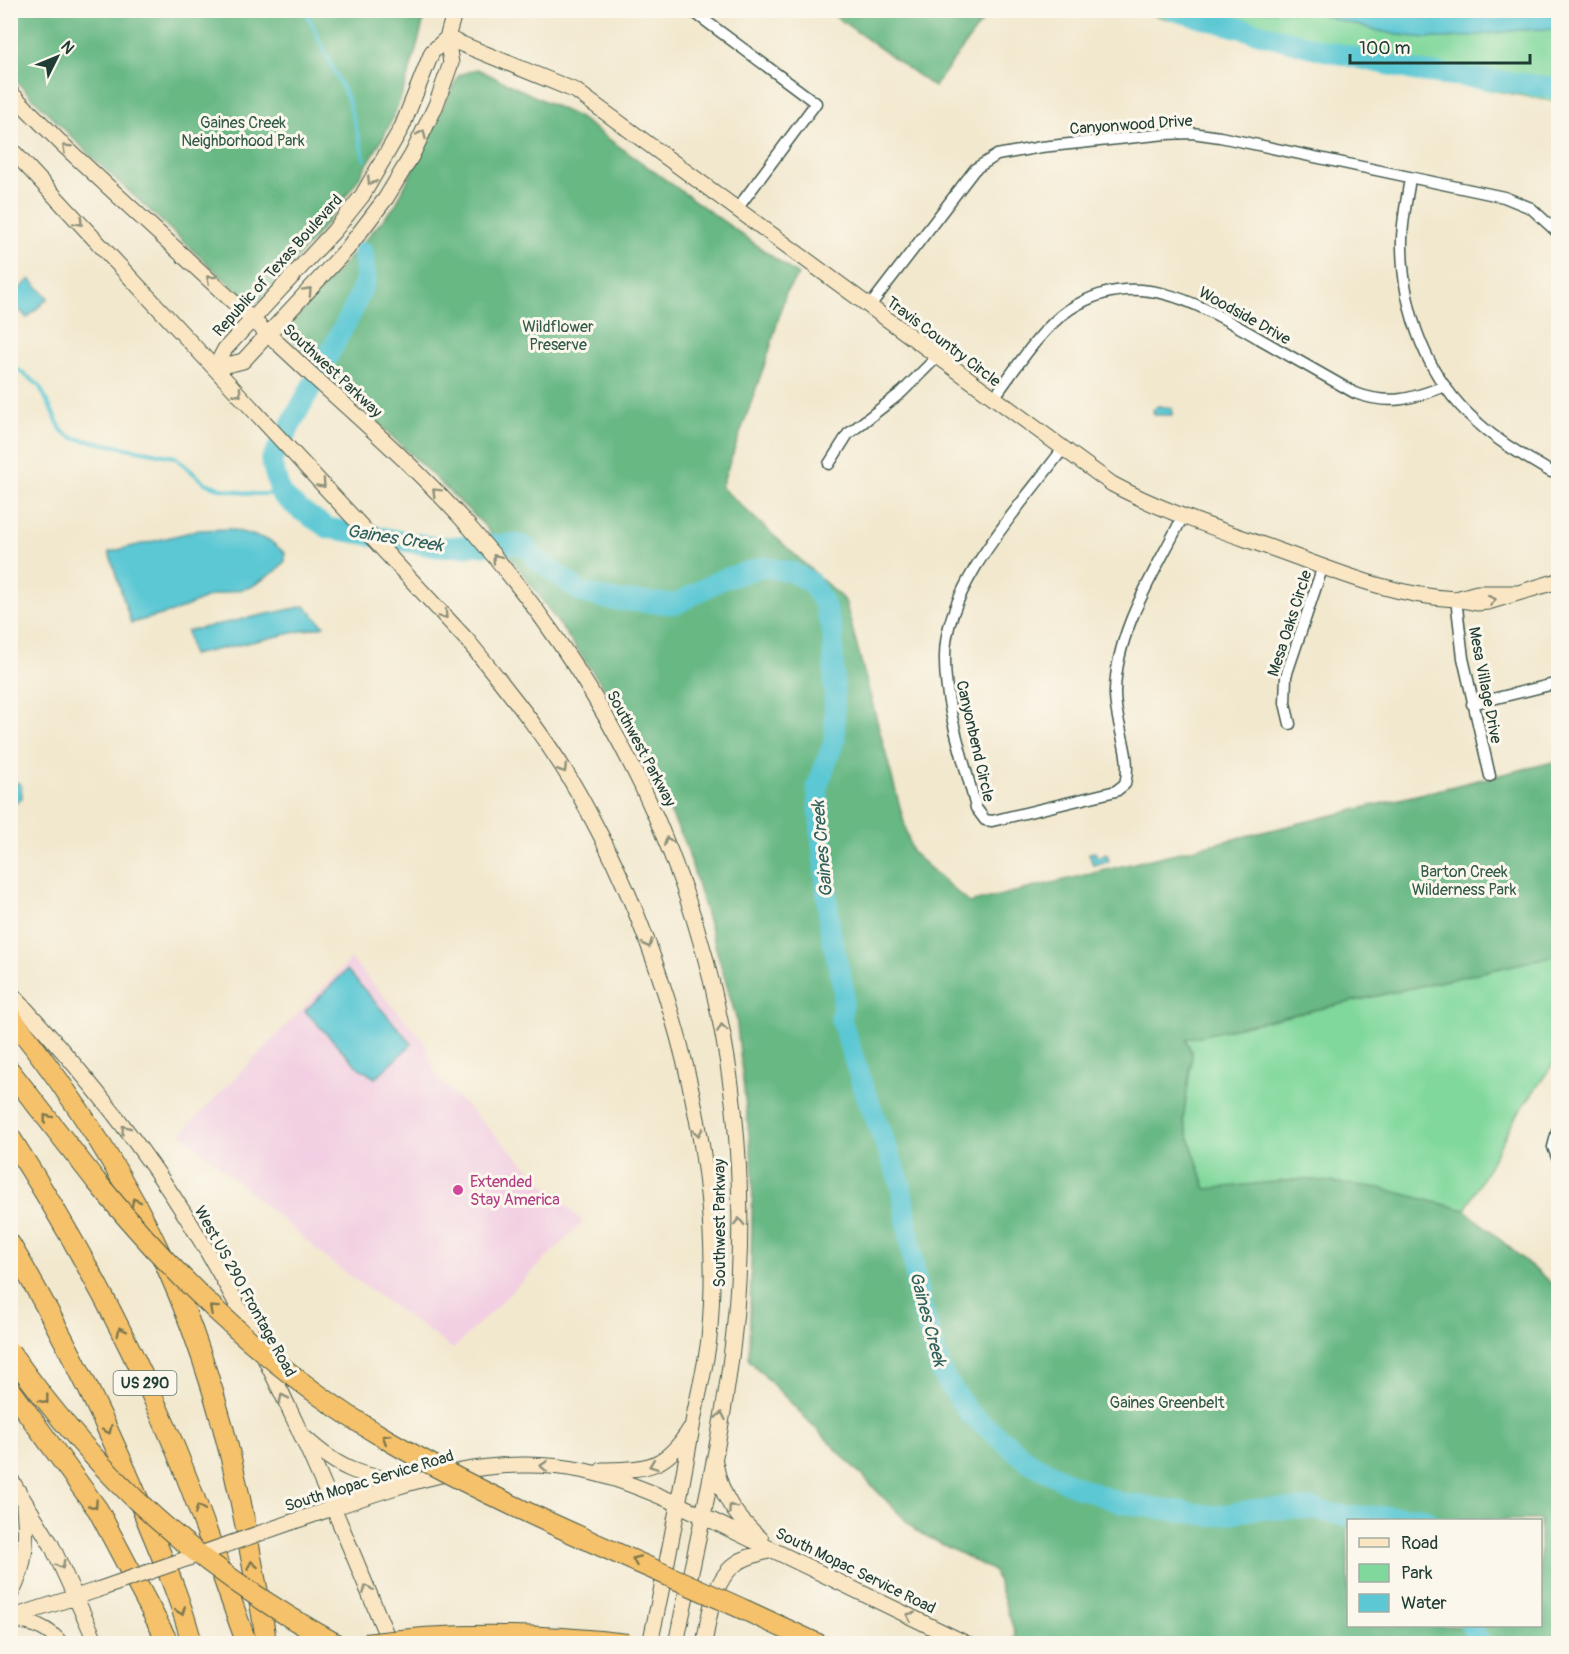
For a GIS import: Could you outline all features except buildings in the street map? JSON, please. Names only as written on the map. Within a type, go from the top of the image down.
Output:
[{"type":"highway","points":[[10,1016],[71,1095],[120,1172],[162,1252],[184,1305],[213,1386],[233,1460],[266,1644]]},
{"type":"highway","points":[[10,1071],[147,1242],[207,1304],[286,1371],[349,1415],[462,1480],[818,1644]]},
{"type":"highway","name":"US 290","points":[[10,1137],[83,1259],[129,1347],[178,1456],[247,1644]]},
{"type":"highway","name":"US 290","points":[[10,1244],[82,1374],[122,1458],[162,1557],[192,1644]]},
{"type":"highway","points":[[10,1352],[68,1430],[144,1510],[190,1549],[241,1586],[336,1644]]},
{"type":"highway","points":[[10,1389],[98,1510],[169,1644]]},
{"type":"highway","points":[[366,1644],[451,1636],[519,1636],[627,1644]]},
{"type":"main road","name":"Republic of Texas Boulevard","points":[[215,368],[243,361],[347,249],[386,198],[412,155],[436,105],[451,63],[447,38],[454,10]]},
{"type":"main road","name":"Republic of Texas Boulevard","points":[[215,368],[225,349],[334,231],[362,196],[402,127],[432,51],[447,38]]},
{"type":"main road","name":"Travis Country Circle","points":[[447,38],[576,91],[1062,450],[1112,484],[1183,516],[1397,592],[1456,599],[1477,593],[1518,593],[1558,581]]},
{"type":"main road","name":"Southwest Parkway","points":[[10,92],[62,144],[412,468],[476,534],[565,647],[598,701],[660,821],[694,914],[720,1018],[733,1097],[740,1229],[737,1298],[729,1371],[676,1644]]},
{"type":"main road","name":"Southwest Parkway","points":[[10,148],[467,640],[510,692],[549,747],[592,819],[621,877],[651,951],[696,1115],[707,1179],[712,1236],[709,1340],[680,1505],[650,1644]]},
{"type":"main road","name":"West US 290 Frontage Road","points":[[10,992],[85,1078],[161,1178],[189,1222],[247,1323],[300,1433],[390,1644]]},
{"type":"main road","points":[[586,1471],[639,1469],[657,1465],[670,1456],[693,1424]]},
{"type":"main road","points":[[300,1433],[324,1455],[351,1472],[366,1477],[409,1483]]},
{"type":"main road","points":[[704,1644],[710,1611],[722,1577],[739,1561],[772,1550],[729,1507],[718,1477],[714,1452]]},
{"type":"main road","name":"South Mopac Service Road","points":[[10,1618],[78,1597],[409,1483],[481,1467],[529,1465],[586,1471],[648,1490],[967,1644]]},
{"type":"main road","points":[[10,1478],[51,1544],[78,1597],[97,1644]]},
{"type":"main road","points":[[10,1596],[25,1557],[27,1535],[24,1503]]},
{"type":"main road","points":[[10,1618],[39,1625],[54,1634],[61,1644]]},
{"type":"street","points":[[691,10],[816,103],[737,209]]},
{"type":"street","name":"Canyonwood Drive","points":[[869,307],[963,181],[985,161],[1009,151],[1192,133],[1518,202],[1542,216],[1558,233]]},
{"type":"street","points":[[1410,178],[1401,245],[1406,291],[1417,335],[1445,386],[1467,413],[1490,433],[1551,472]]},
{"type":"street","name":"Woodside Drive","points":[[993,399],[1048,328],[1069,309],[1096,296],[1139,290],[1158,291],[1190,300],[1370,399],[1396,401],[1445,386]]},
{"type":"street","points":[[829,464],[848,434],[902,392],[937,357]]},
{"type":"street","name":"Canyonbend Circle","points":[[1062,450],[971,573],[956,604],[946,638],[948,692],[976,808],[985,820],[992,821],[1116,790],[1125,784],[1128,769],[1115,710],[1118,660],[1136,610],[1183,516]]},
{"type":"street","name":"Mesa Oaks Circle","points":[[1290,724],[1285,703],[1286,676],[1323,566]]},
{"type":"street","name":"Mesa Village Drive","points":[[1456,599],[1463,658],[1490,776]]},
{"type":"street","points":[[1472,704],[1558,683]]},
{"type":"street","points":[[1558,1128],[1554,1147],[1558,1160]]},
{"type":"shaded area","points":[[351,959],[423,1040],[438,1078],[583,1222],[453,1349],[331,1262],[181,1133]]},
{"type":"green space","name":"Gaines Creek Neighborhood Park","points":[[11,10],[426,11],[402,95],[381,141],[340,205],[258,302],[248,301],[95,160],[11,76]]},
{"type":"green space","points":[[828,11],[990,11],[934,87]]},
{"type":"green space","points":[[1136,11],[1558,11],[1558,102],[1405,75]]},
{"type":"green space","points":[[477,69],[578,117],[798,275],[786,292],[769,352],[721,487],[845,601],[912,852],[969,903],[1558,761],[1558,955],[1186,1039],[1192,1055],[1183,1120],[1206,1189],[1304,1179],[1381,1188],[1465,1210],[1558,1289],[1558,1643],[1013,1643],[1015,1633],[994,1571],[916,1531],[749,1360],[753,1171],[736,1017],[686,845],[624,716],[528,580],[485,526],[289,337],[293,322],[395,206],[459,75]]},
{"type":"green space","name":"Barton Creek Wilderness Park","points":[[1558,761],[1558,1057],[1515,1118],[1465,1210],[1558,1289],[1206,1189],[1183,1120],[1192,1054],[1114,868]]},
{"type":"water","points":[[1310,11],[1402,11],[1425,18],[1558,11],[1558,30],[1530,29],[1427,38],[1393,34]]},
{"type":"water","points":[[30,279],[48,298],[27,318],[11,301],[11,297]]},
{"type":"water","points":[[1158,406],[1172,408],[1172,415],[1154,415],[1153,410]]},
{"type":"water","points":[[230,529],[269,540],[285,553],[285,561],[276,571],[251,587],[210,596],[176,611],[131,623],[109,552],[199,530]]},
{"type":"water","points":[[305,606],[324,626],[192,655],[187,631]]},
{"type":"water","points":[[11,779],[21,785],[22,798],[11,807]]},
{"type":"water","points":[[1095,852],[1097,857],[1107,854],[1109,861],[1093,865],[1089,853]]},
{"type":"water","points":[[347,970],[412,1044],[375,1078],[358,1067],[305,1011]]},
{"type":"waterway","name":"Gaines Creek","points":[[305,10],[348,100],[365,160]]},
{"type":"waterway","points":[[1172,10],[1322,50],[1416,71],[1558,88]]},
{"type":"waterway","name":"Gaines Creek","points":[[363,252],[366,279],[353,310],[271,461],[281,494],[300,510],[328,528],[437,547],[514,544],[525,546],[534,557],[581,592],[611,600],[676,604],[720,580],[763,567],[792,572],[811,583],[824,603],[833,634],[835,739],[817,787],[830,929],[844,991],[841,1019],[862,1084],[901,1185],[919,1298],[942,1374],[969,1413],[1029,1462],[1072,1485],[1121,1503],[1214,1516],[1258,1509],[1312,1509],[1345,1516],[1421,1517],[1425,1519]]},
{"type":"waterway","points":[[10,364],[39,385],[62,431],[73,438],[175,457],[205,483],[222,489],[252,494],[281,494]]},
{"type":"waterway","name":"Gaines Creek","points":[[1472,1627],[1481,1644]]},
{"type":"place","name":"Extended Stay America","points":[[458,1190]]},
{"type":"park label","name":"Wildflower Preserve","points":[[558,335]]},
{"type":"park label","name":"Gaines Greenbelt","points":[[1167,1402]]}]
